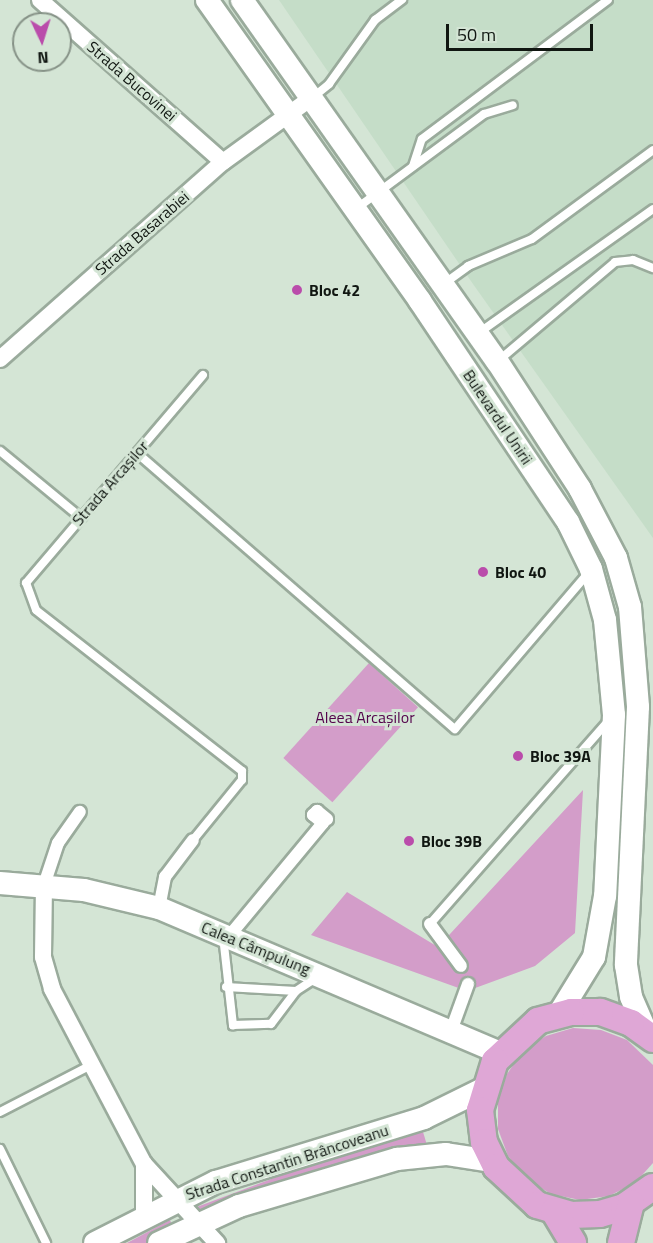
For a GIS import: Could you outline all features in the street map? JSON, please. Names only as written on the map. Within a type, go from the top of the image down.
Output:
[{"type":"main road","name":"Bulevardul Unirii","points":[[207,0],[356,208],[568,522],[591,569],[605,620],[614,715],[605,896],[594,957],[559,1014]]},
{"type":"main road","points":[[242,0],[311,98]]},
{"type":"main road","name":"Bulevardul Unirii","points":[[311,98],[497,361],[610,546],[630,607],[645,707],[628,903],[627,981],[650,1037]]},
{"type":"main road","name":"Calea Câmpulung","points":[[0,883],[44,885],[159,909],[227,934],[500,1053]]},
{"type":"main road","points":[[650,1037],[608,1014],[559,1014],[520,1032],[500,1053],[483,1089],[481,1127],[492,1161],[516,1191],[554,1211],[596,1215],[631,1203],[653,1187]]},
{"type":"main road","name":"Strada Constantin Brâncoveanu","points":[[95,1243],[179,1197],[424,1118],[483,1089]]},
{"type":"main road","name":"Strada Constantin Brâncoveanu","points":[[159,1243],[194,1223],[397,1158],[446,1154],[492,1161]]},
{"type":"main road","points":[[621,1243],[631,1203]]},
{"type":"main road","points":[[554,1211],[573,1243]]},
{"type":"street","name":"Strada Bucovinei","points":[[40,0],[223,162]]},
{"type":"street","name":"Strada Basarabiei","points":[[0,358],[223,162],[311,98]]},
{"type":"street","points":[[591,569],[610,546]]},
{"type":"street","points":[[614,715],[645,707]]},
{"type":"street","points":[[227,934],[323,823],[314,815],[317,811],[327,819]]},
{"type":"street","points":[[80,812],[58,843],[44,885],[44,967],[91,1065],[144,1164],[179,1197],[194,1223],[217,1243]]},
{"type":"street","points":[[159,909],[165,877],[193,840]]},
{"type":"street","points":[[430,924],[461,966]]},
{"type":"street","points":[[451,1031],[468,984]]},
{"type":"street","points":[[144,1164],[144,1216]]},
{"type":"lane","points":[[311,98],[329,84],[375,20],[402,0]]},
{"type":"lane","points":[[413,166],[422,139],[608,0]]},
{"type":"lane","points":[[356,208],[484,114],[513,105]]},
{"type":"lane","points":[[442,286],[468,266],[532,239],[653,150]]},
{"type":"lane","points":[[477,334],[653,209]]},
{"type":"lane","points":[[497,361],[615,262],[633,260],[653,268]]},
{"type":"lane","name":"Strada Arcașilor","points":[[193,840],[242,780],[242,771],[36,610],[26,595],[26,583],[203,375]]},
{"type":"lane","points":[[0,451],[80,517]]},
{"type":"lane","points":[[137,453],[455,729],[591,569]]},
{"type":"lane","points":[[430,924],[614,715]]},
{"type":"lane","points":[[227,934],[226,987],[230,1021],[238,1027],[271,1024],[296,991],[321,975]]},
{"type":"lane","points":[[226,987],[296,991]]},
{"type":"lane","points":[[0,1112],[91,1065]]},
{"type":"lane","points":[[0,1149],[46,1243]]},
{"type":"shaded area","points":[[279,0],[653,0],[653,538],[473,284]]},
{"type":"green space","name":"Aleea Arcașilor","points":[[369,663],[418,707],[332,802],[283,758]]},
{"type":"green space","points":[[583,790],[575,933],[535,966],[467,991],[311,935],[347,892],[438,947]]},
{"type":"green space","points":[[573,1028],[601,1030],[627,1040],[653,1065],[653,1163],[635,1183],[609,1196],[580,1200],[551,1194],[526,1179],[508,1156],[498,1129],[498,1100],[507,1074],[523,1051],[546,1036]]},
{"type":"green space","points":[[423,1132],[427,1145],[199,1216],[194,1208],[306,1166]]},
{"type":"green space","points":[[170,1220],[173,1228],[147,1243],[127,1243]]},
{"type":"place","name":"Bloc 42","points":[[297,290]]},
{"type":"place","name":"Bloc 40","points":[[483,572]]},
{"type":"place","name":"Bloc 39A","points":[[518,756]]},
{"type":"place","name":"Bloc 39B","points":[[409,841]]}]
